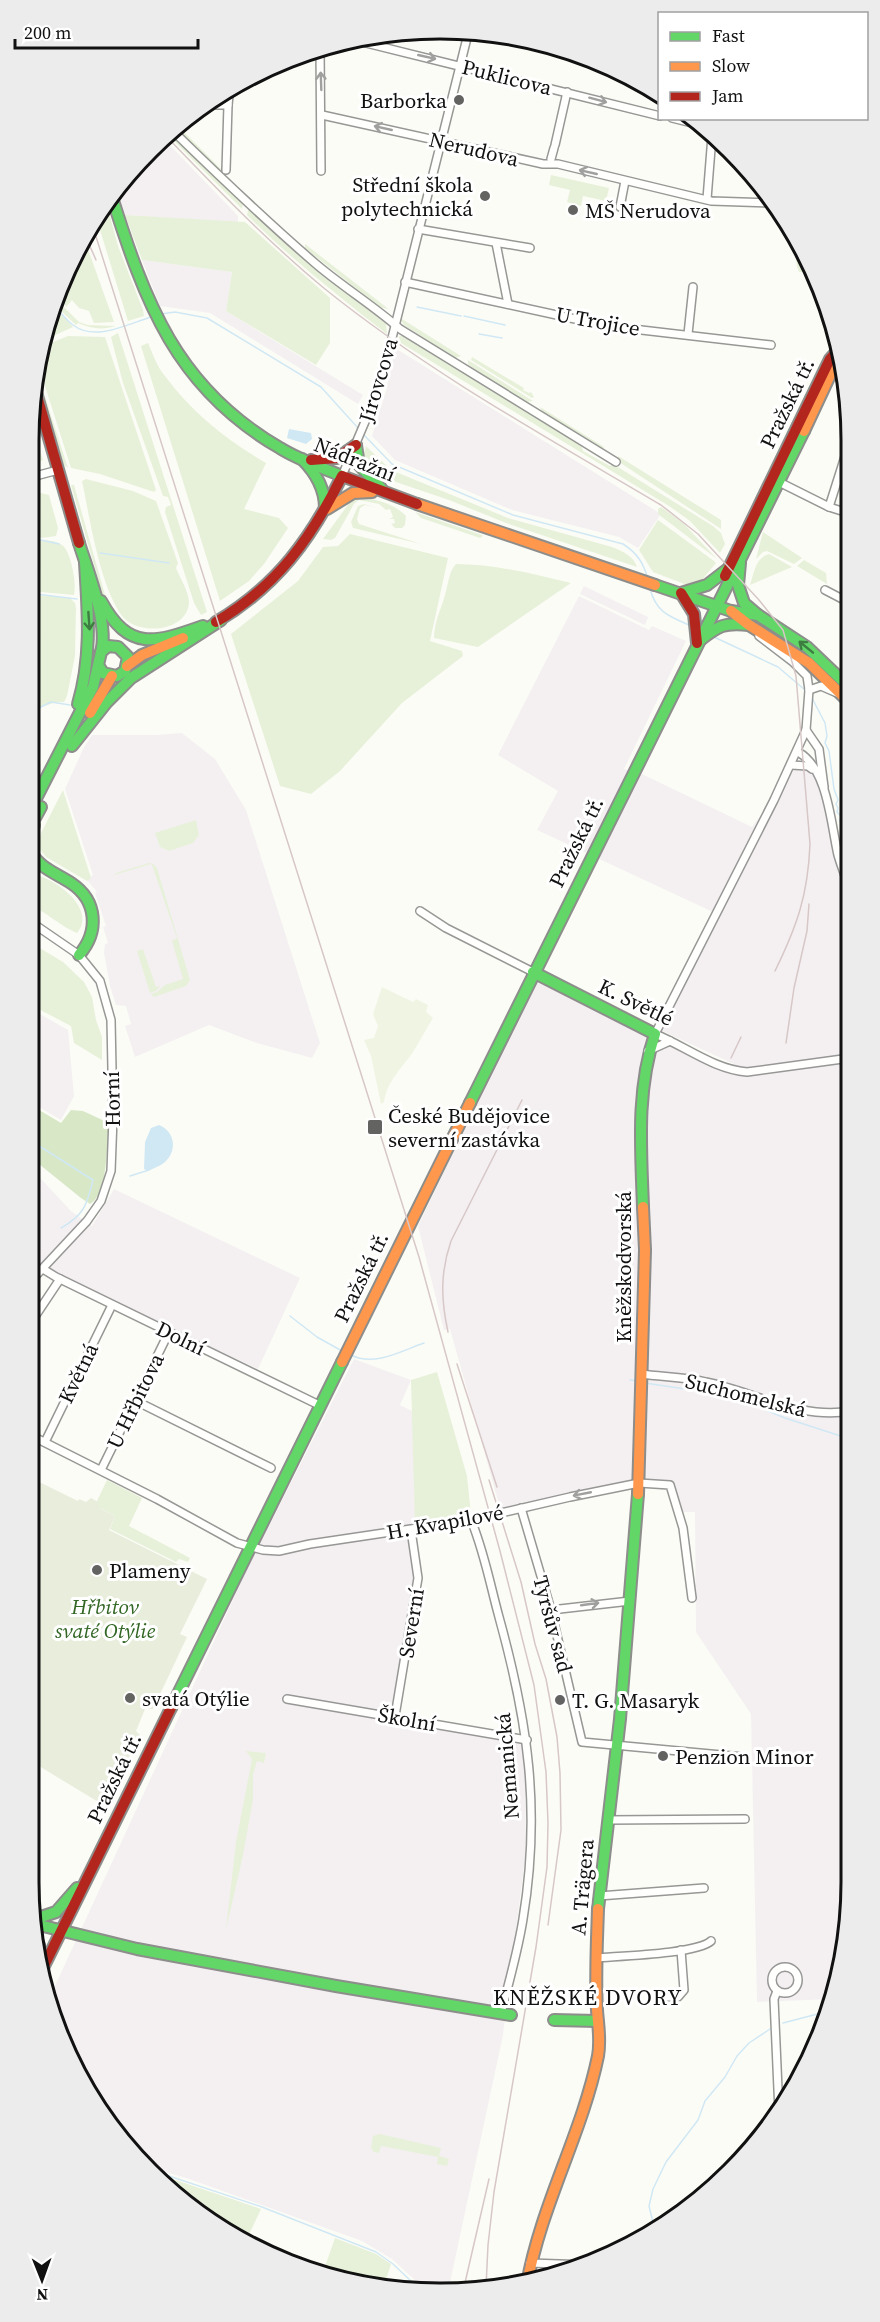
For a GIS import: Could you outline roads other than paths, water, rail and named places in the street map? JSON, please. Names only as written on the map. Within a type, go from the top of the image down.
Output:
[{"type":"main road","name":"Nádražní","points":[[115,206],[134,269],[150,308],[173,349],[214,400],[260,435],[302,459],[388,494],[731,611]]},
{"type":"main road","name":"Pražská tř.","points":[[716,605],[718,591],[832,357]]},
{"type":"main road","name":"Pražská tř.","points":[[47,1960],[533,972],[701,634],[740,563],[834,369]]},
{"type":"main road","points":[[39,802],[68,746],[96,682],[104,642],[103,626],[40,408]]},
{"type":"main road","points":[[302,459],[331,459],[341,456],[356,446],[361,469],[388,494]]},
{"type":"main road","points":[[302,459],[321,483],[325,498],[325,511]]},
{"type":"main road","points":[[68,746],[129,680],[242,607],[260,592],[306,541],[318,524],[342,476]]},
{"type":"main road","points":[[325,511],[354,492],[388,494]]},
{"type":"main road","points":[[85,563],[112,621],[119,629],[134,638],[148,640],[167,638],[221,620]]},
{"type":"main road","points":[[68,746],[87,665],[89,628],[85,563]]},
{"type":"main road","points":[[740,563],[739,592],[744,603],[758,615],[807,647],[841,688]]},
{"type":"main road","points":[[729,568],[707,585],[681,593],[694,614],[701,634],[728,622],[749,625]]},
{"type":"main road","points":[[731,611],[758,615]]},
{"type":"main road","points":[[731,611],[809,663],[841,690]]},
{"type":"main road","points":[[98,665],[103,673],[112,676],[121,674],[127,666],[142,655],[221,620]]},
{"type":"main road","points":[[103,626],[128,657],[127,666]]},
{"type":"main road","points":[[101,652],[108,646],[136,651],[168,644]]},
{"type":"main road","points":[[68,746],[112,676]]},
{"type":"main road","points":[[39,861],[83,891],[92,906],[95,926],[89,944],[79,955]]},
{"type":"main road","points":[[39,865],[44,866]]},
{"type":"main road","name":"K. Světlé","points":[[533,972],[654,1034]]},
{"type":"main road","name":"Kněžskodvorská","points":[[639,1483],[645,1250],[640,1122],[648,1052],[654,1034]]},
{"type":"main road","name":"A. Trägera","points":[[529,2273],[596,2064],[600,2040],[597,2021],[596,1958],[599,1896],[617,1745],[639,1483]]},
{"type":"main road","points":[[41,1917],[56,1912],[87,1876]]},
{"type":"main road","name":"Nemanická","points":[[41,1925],[155,1953],[345,1988],[506,2014]]},
{"type":"main road","points":[[554,2020],[597,2021]]},
{"type":"street","name":"Jírovcova","points":[[342,476],[356,446],[382,375],[466,40]]},
{"type":"street","name":"Puklicova","points":[[374,45],[658,115]]},
{"type":"street","points":[[320,57],[321,171]]},
{"type":"street","points":[[551,159],[567,92]]},
{"type":"street","points":[[226,170],[229,100]]},
{"type":"street","points":[[220,105],[228,105]]},
{"type":"street","name":"Nerudova","points":[[322,115],[543,164],[558,164],[715,201],[763,203]]},
{"type":"street","points":[[179,137],[232,189],[316,264],[395,324],[616,462]]},
{"type":"street","points":[[706,199],[711,145]]},
{"type":"street","points":[[620,207],[625,181]]},
{"type":"street","points":[[418,229],[530,248]]},
{"type":"street","points":[[405,282],[508,304],[496,243]]},
{"type":"street","points":[[688,334],[693,287]]},
{"type":"street","name":"U Trojice","points":[[508,304],[607,326],[771,345]]},
{"type":"street","points":[[829,507],[841,469]]},
{"type":"street","points":[[39,475],[58,470]]},
{"type":"street","points":[[779,482],[841,511]]},
{"type":"street","points":[[825,590],[841,598]]},
{"type":"street","points":[[749,625],[763,640],[801,669],[807,676],[809,690],[821,686],[841,692]]},
{"type":"street","name":"Kněžskodvorská","points":[[654,1034],[798,752],[806,730],[809,690]]},
{"type":"street","points":[[806,730],[819,749],[825,792],[841,862]]},
{"type":"street","points":[[798,752],[806,756],[825,792]]},
{"type":"street","points":[[792,765],[808,766],[815,771]]},
{"type":"street","name":"K. Světlé","points":[[420,911],[446,928],[533,972]]},
{"type":"street","name":"Horní","points":[[39,928],[79,955],[100,981],[111,1020],[113,1105],[111,1171],[106,1190],[94,1213],[39,1273]]},
{"type":"street","name":"K. Světlé","points":[[654,1034],[717,1065],[736,1071],[747,1072],[841,1059]]},
{"type":"street","points":[[648,1052],[670,1041]]},
{"type":"street","name":"Dolní","points":[[43,1269],[112,1305],[320,1405]]},
{"type":"street","points":[[39,1310],[60,1279]]},
{"type":"street","name":"Květná","points":[[45,1442],[112,1305]]},
{"type":"street","name":"U Hřbitova","points":[[101,1470],[169,1332]]},
{"type":"street","name":"Suchomelská","points":[[641,1380],[706,1382],[771,1402],[829,1414],[841,1412]]},
{"type":"street","points":[[136,1401],[271,1468]]},
{"type":"street","points":[[39,1439],[237,1544],[250,1546]]},
{"type":"street","name":"H. Kvapilové","points":[[250,1546],[279,1551],[310,1544],[471,1520],[639,1483],[670,1485],[683,1528],[692,1598]]},
{"type":"street","name":"Tyršův sad","points":[[521,1508],[551,1610],[582,1742],[617,1745]]},
{"type":"street","name":"Nemanická","points":[[471,1520],[479,1540],[510,1657],[527,1740],[532,1804],[529,1871],[523,1920],[506,2014]]},
{"type":"street","name":"Severní","points":[[396,1716],[418,1578],[411,1530]]},
{"type":"street","points":[[551,1610],[630,1601]]},
{"type":"street","name":"Školní","points":[[287,1699],[527,1740]]},
{"type":"street","points":[[617,1745],[743,1757]]},
{"type":"street","points":[[608,1820],[745,1819]]},
{"type":"street","points":[[599,1896],[704,1888]]},
{"type":"street","points":[[596,1958],[681,1950],[707,1945],[711,1941]]},
{"type":"street","points":[[664,1997],[678,1997],[684,1990],[681,1950]]},
{"type":"street","points":[[777,1991],[774,1999],[778,2096]]},
{"type":"street","points":[[530,2263],[562,2264]]},
{"type":"water","points":[[289,429],[311,433],[312,439],[306,444],[287,438]]},
{"type":"water","points":[[159,1125],[171,1136],[172,1151],[164,1163],[148,1171],[144,1169],[145,1142],[151,1128]]},
{"type":"waterway","points":[[417,307],[461,316]]},
{"type":"waterway","points":[[60,312],[73,325],[91,332],[112,330],[151,317]]},
{"type":"waterway","points":[[161,314],[175,312],[207,318],[321,387],[358,428]]},
{"type":"waterway","points":[[464,316],[505,325]]},
{"type":"waterway","points":[[479,334],[502,338]]},
{"type":"waterway","points":[[363,434],[392,464],[513,515],[623,544],[639,558],[648,579]]},
{"type":"waterway","points":[[39,539],[59,544]]},
{"type":"waterway","points":[[100,553],[169,563]]},
{"type":"waterway","points":[[650,589],[656,604],[665,613],[691,626]]},
{"type":"waterway","points":[[39,594],[77,599]]},
{"type":"waterway","points":[[714,637],[778,667],[805,690]]},
{"type":"waterway","points":[[812,698],[825,723],[827,736],[825,743],[829,751],[834,789],[838,800],[837,812],[841,816]]},
{"type":"waterway","points":[[39,708],[51,702],[70,705]]},
{"type":"waterway","points":[[841,816],[841,822]]},
{"type":"waterway","points":[[39,1146],[93,1180],[89,1196],[80,1214],[61,1228]]},
{"type":"waterway","points":[[130,1176],[149,1170]]},
{"type":"waterway","points":[[290,1316],[317,1337],[342,1351]]},
{"type":"waterway","points":[[351,1355],[378,1359],[424,1343]]},
{"type":"waterway","points":[[630,1380],[638,1381]]},
{"type":"waterway","points":[[645,1383],[732,1396],[785,1418],[841,1436]]},
{"type":"waterway","points":[[783,2023],[819,2014]]},
{"type":"waterway","points":[[653,2221],[649,2206],[653,2189],[666,2162],[698,2120],[705,2101],[725,2077],[737,2056],[749,2043],[770,2029]]},
{"type":"waterway","points":[[167,2175],[262,2207],[376,2252],[412,2282]]},
{"type":"railway","points":[[172,142],[283,253],[364,319],[489,403],[661,505],[698,534],[759,600],[783,630],[796,676],[810,844],[807,879],[800,910],[775,971]]},
{"type":"railway","points":[[96,235],[419,1257],[500,1551],[534,1685],[546,1772],[547,1867],[536,1947],[494,2192],[486,2280]]},
{"type":"railway","points":[[90,245],[96,260]]},
{"type":"railway","points":[[786,1043],[794,988],[807,931],[809,904]]},
{"type":"railway","points":[[731,1058],[741,1037]]},
{"type":"railway","points":[[448,1332],[443,1286],[447,1253],[522,1100]]},
{"type":"railway","points":[[457,1364],[497,1487]]},
{"type":"railway","points":[[489,1480],[521,1582],[535,1644],[546,1679],[557,1737],[561,1830],[548,1925]]},
{"type":"railway","points":[[465,2282],[489,2179]]},
{"type":"place","name":"Barborka","points":[[459,100]]},
{"type":"place","name":"Střední škola polytechnická","points":[[485,196]]},
{"type":"place","name":"MŠ Nerudova","points":[[573,210]]},
{"type":"place","name":"České Budějovice severní zastávka","points":[[375,1127]]},
{"type":"place","name":"Plameny","points":[[97,1570]]},
{"type":"place","name":"svatá Otýlie","points":[[130,1698]]},
{"type":"place","name":"T. G. Masaryk","points":[[560,1700]]},
{"type":"place","name":"Penzion Minor","points":[[663,1756]]},
{"type":"district","name":"KNĚŽSKÉ DVORY","points":[[588,1997]]},
{"type":"park label","name":"Hřbitov svaté Otýlie","points":[[105,1618]]}]
